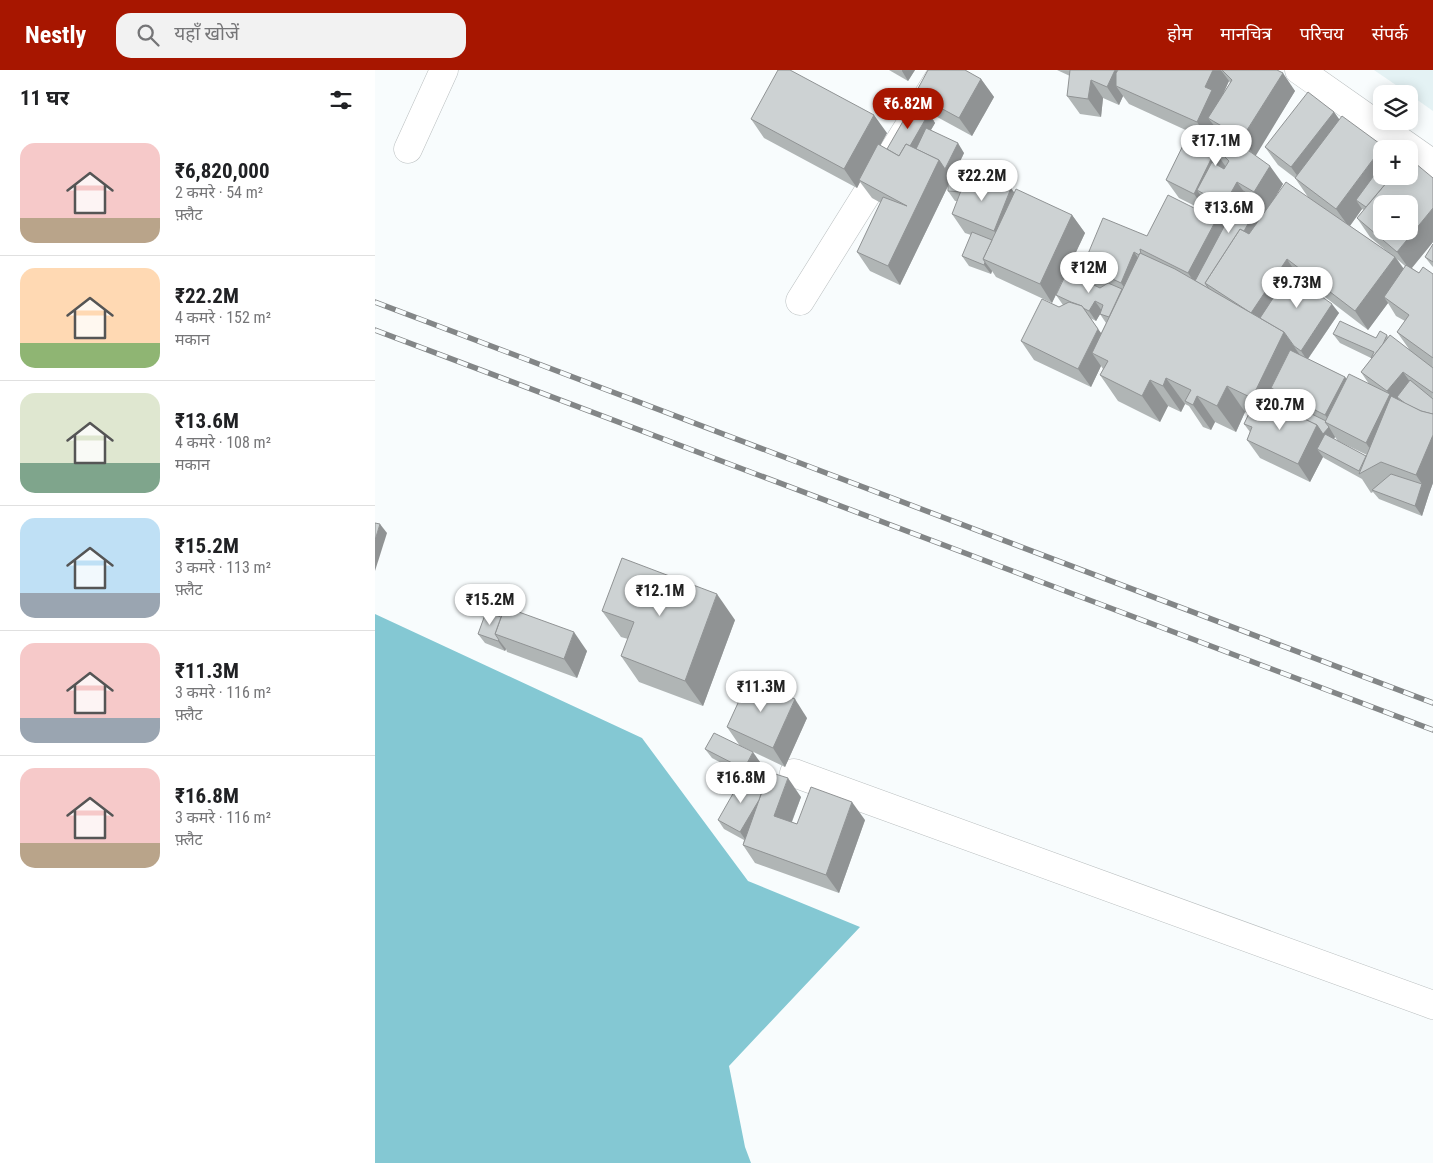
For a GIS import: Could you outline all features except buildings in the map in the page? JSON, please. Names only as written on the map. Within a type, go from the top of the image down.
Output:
[{"type":"street","points":[[409,149],[444,70]]},
{"type":"street","points":[[800,301],[944,70]]},
{"type":"street","points":[[1299,70],[1433,164]]},
{"type":"street","points":[[794,774],[1433,1004]]},
{"type":"shaded area","points":[[1374,70],[1433,70],[1433,111],[1418,100],[1418,85],[1396,85]]},
{"type":"water","points":[[375,614],[642,738],[748,881],[860,927],[729,1066],[745,1147],[751,1163],[375,1163]]},
{"type":"railway","points":[[375,302],[1433,703]]},
{"type":"railway","points":[[375,330],[1433,730]]}]
